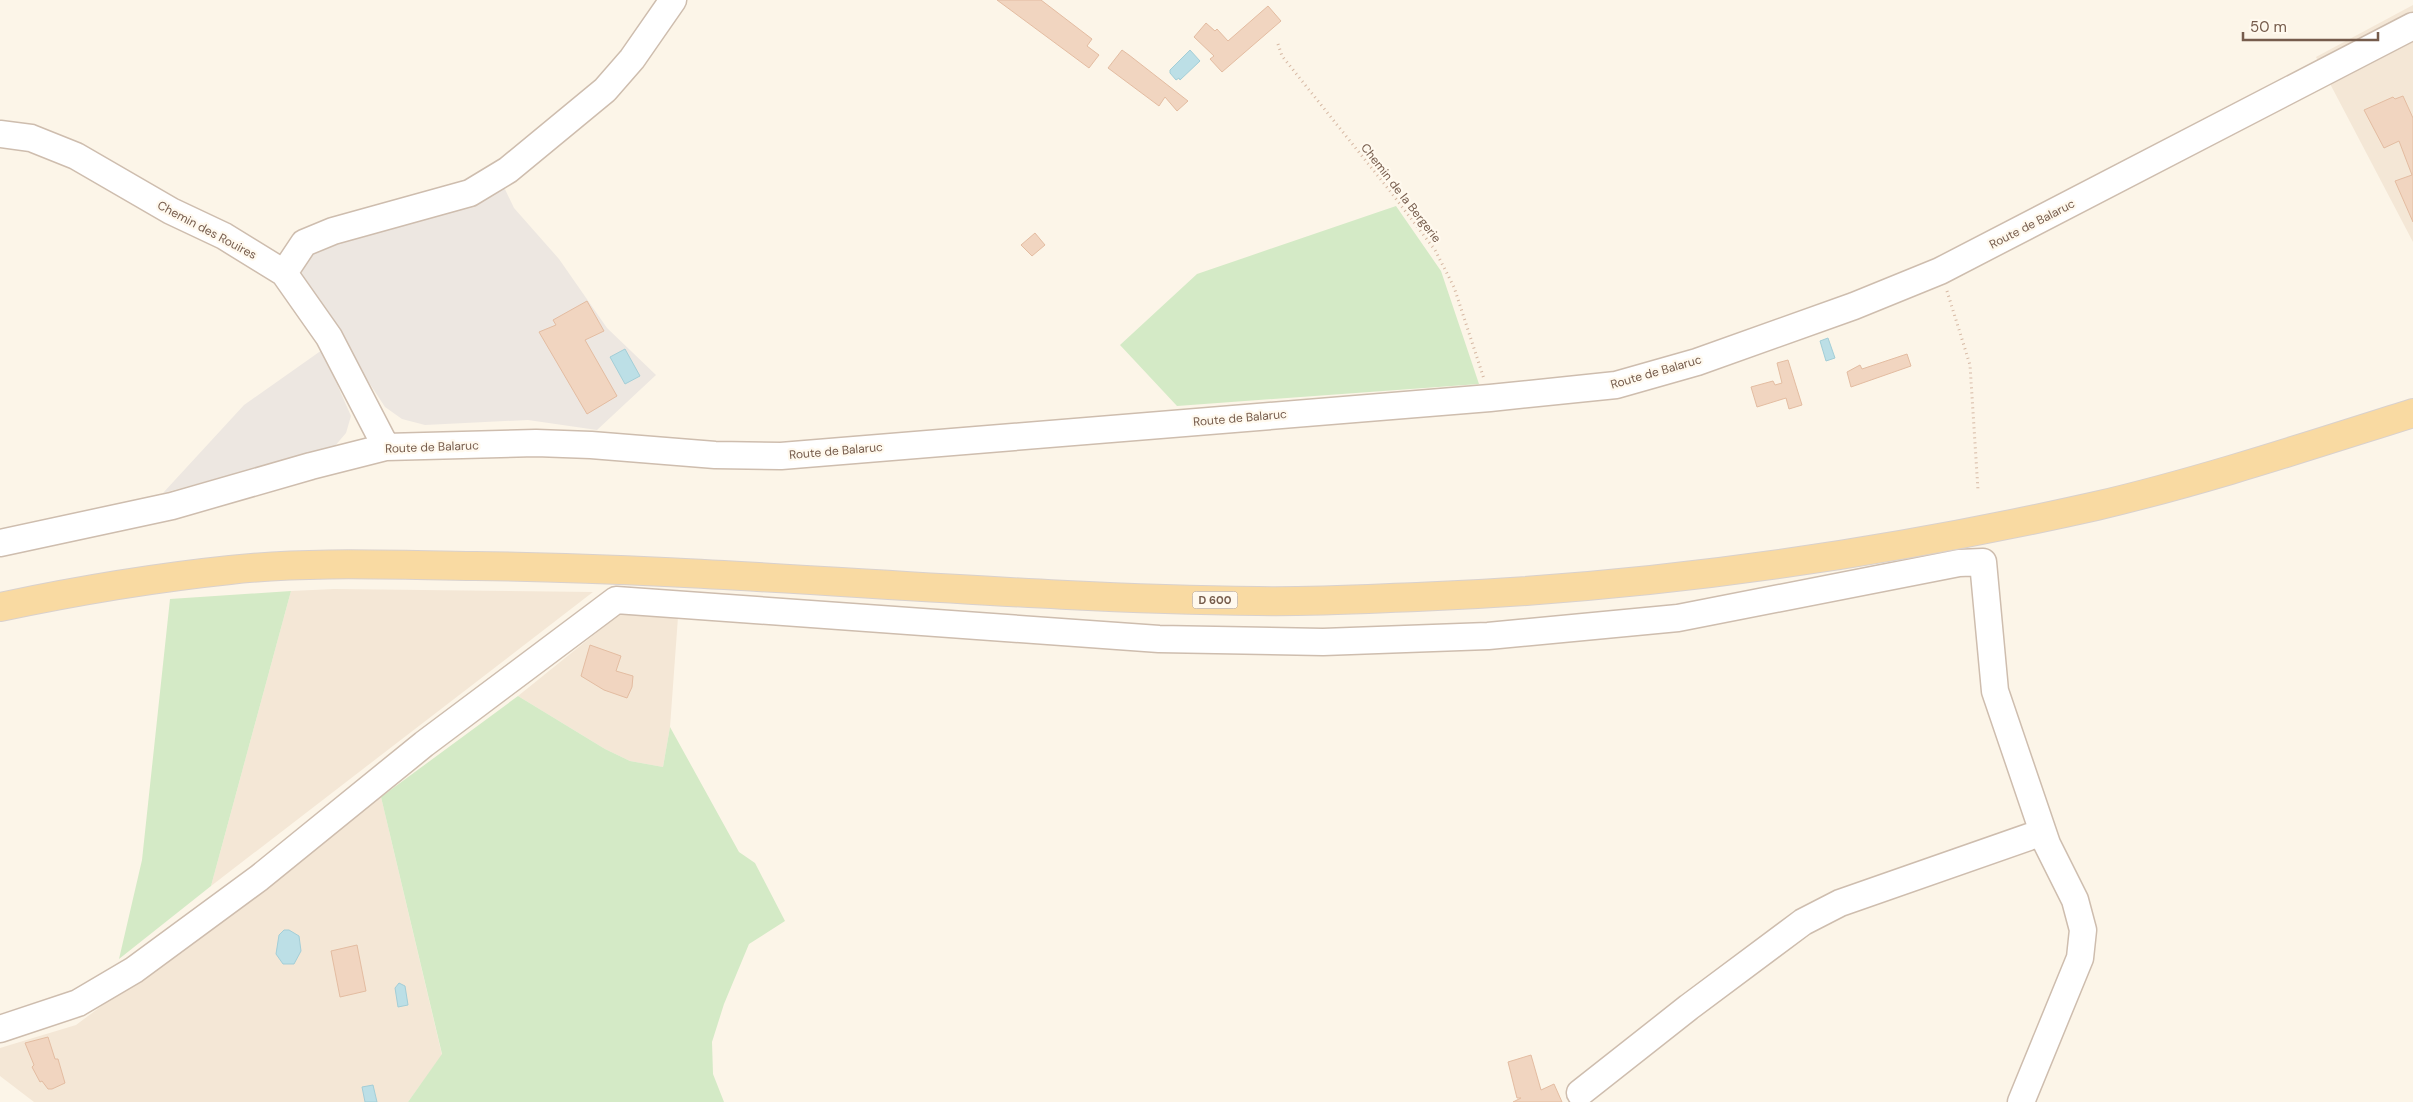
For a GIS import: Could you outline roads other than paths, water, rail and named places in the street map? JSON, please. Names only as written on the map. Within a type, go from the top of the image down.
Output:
[{"type":"main road","name":"D 600","points":[[0,607],[71,592],[233,569],[334,564],[576,567],[998,592],[1260,601],[1515,593],[1728,572],[1983,529],[2098,505],[2175,485],[2275,457],[2413,413]]},
{"type":"street","points":[[284,273],[304,244],[333,231],[470,193],[508,170],[605,90],[632,59],[673,0]]},
{"type":"street","name":"Route de Balaruc","points":[[0,543],[172,506],[311,466],[386,447],[536,443],[591,445],[715,455],[781,456],[1490,398],[1616,385],[1656,374],[1854,306],[1940,270],[2411,33]]},
{"type":"street","name":"Chemin des Rouires","points":[[0,134],[31,138],[76,156],[171,211],[224,236],[284,273],[329,337],[386,447]]},
{"type":"street","points":[[0,1029],[78,1003],[134,970],[259,878],[424,744],[616,600],[1159,639],[1323,642],[1488,636],[1678,618],[1959,563],[1983,562],[1995,691],[2045,838],[2075,900],[2083,930],[2080,958],[2021,1102]]},
{"type":"street","points":[[1580,1093],[1688,1007],[1803,922],[1840,903],[2045,838]]},
{"type":"water","points":[[1190,50],[1200,61],[1180,80],[1179,78],[1176,80],[1170,73],[1170,70]]},
{"type":"water","points":[[1828,338],[1835,358],[1826,361],[1820,341]]},
{"type":"water","points":[[625,349],[640,376],[625,384],[610,357]]},
{"type":"water","points":[[284,930],[289,930],[299,936],[301,951],[294,964],[283,964],[276,954],[279,935]]},
{"type":"water","points":[[399,983],[405,986],[408,1005],[398,1007],[395,988]]},
{"type":"water","points":[[373,1085],[377,1102],[365,1102],[362,1087]]}]
